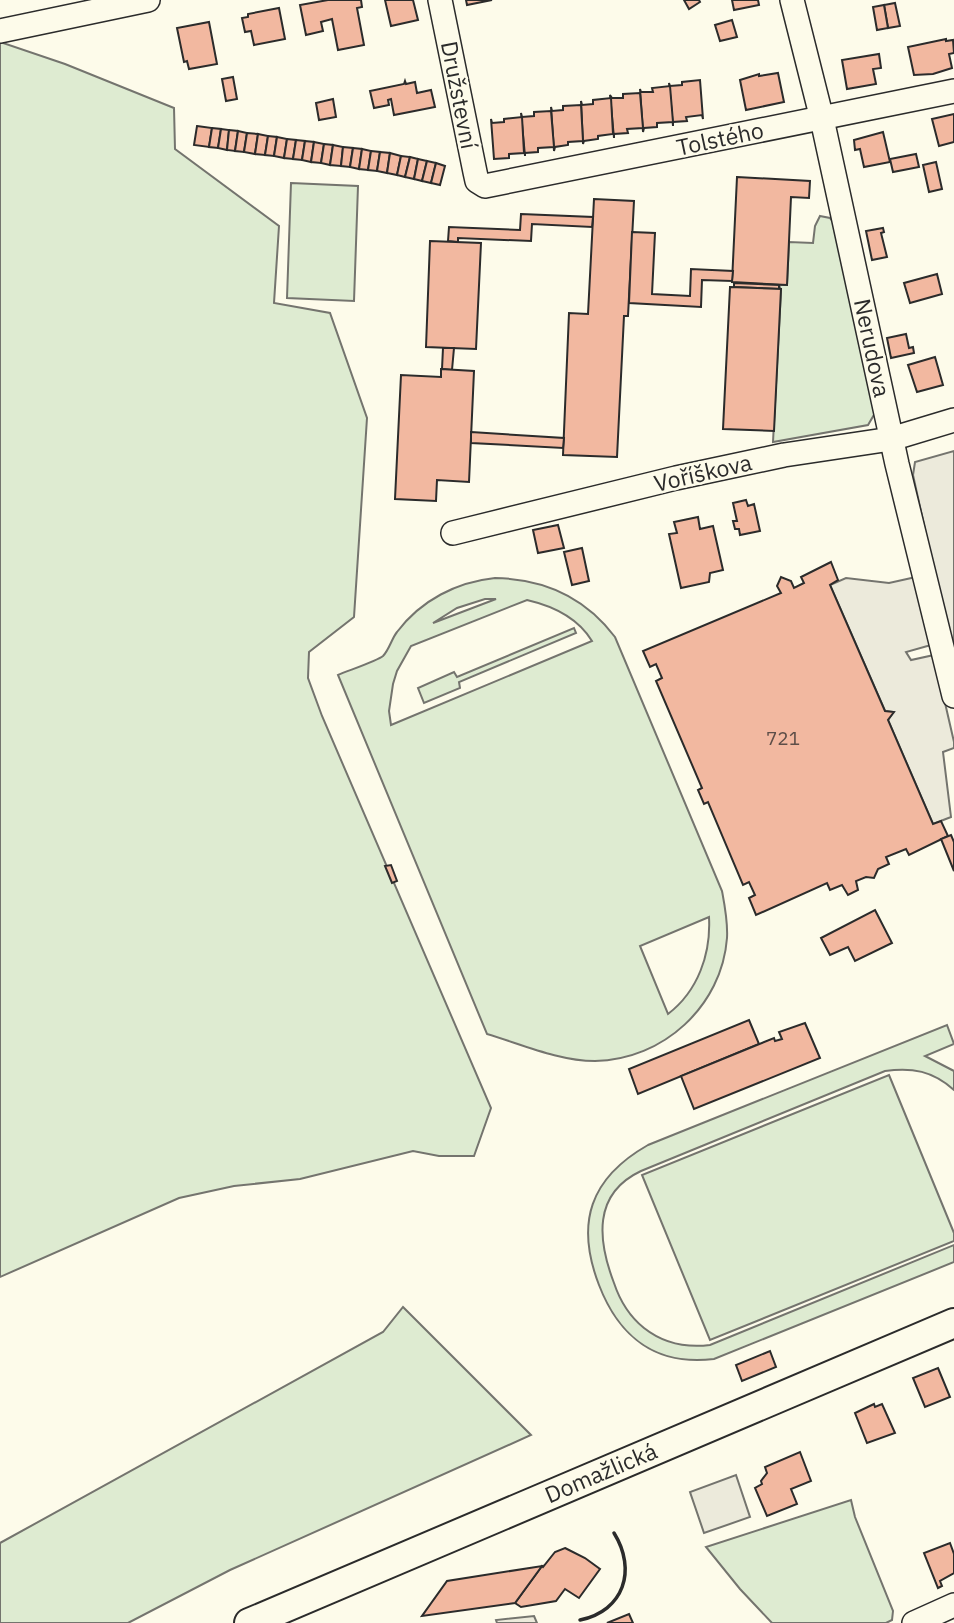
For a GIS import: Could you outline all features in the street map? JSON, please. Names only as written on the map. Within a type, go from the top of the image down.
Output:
[{"type":"main road","name":"Domažlická","points":[[249,1623],[954,1323]]},
{"type":"street","points":[[0,31],[148,0]]},
{"type":"street","name":"Družstevní","points":[[440,0],[475,173],[477,181],[485,186]]},
{"type":"street","name":"Nerudova","points":[[792,0],[822,119],[891,439],[954,696]]},
{"type":"street","name":"Tolstého","points":[[485,186],[954,91]]},
{"type":"street","name":"Voříškova","points":[[453,533],[757,460],[891,439],[954,420]]},
{"type":"green space","points":[[0,42],[65,64],[174,108],[175,149],[279,226],[274,303],[330,313],[367,418],[354,617],[309,652],[308,678],[491,1108],[474,1156],[439,1156],[413,1151],[300,1179],[234,1186],[179,1198],[0,1277]]},
{"type":"green space","points":[[291,183],[358,186],[354,301],[287,298]]},
{"type":"green space","points":[[820,216],[830,218],[836,225],[875,413],[868,425],[773,442],[781,290],[779,285],[787,285],[789,242],[813,243],[815,226]]},
{"type":"green space","points":[[513,579],[562,593],[591,611],[615,637],[722,891],[727,938],[723,963],[714,986],[685,1025],[644,1051],[620,1058],[581,1060],[554,1055],[487,1034],[338,675],[383,656],[407,621],[441,594],[481,580]],"holes":[[[485,599],[496,599],[433,623],[457,608]],[[527,600],[564,614],[580,626],[592,641],[391,725],[389,711],[393,684],[411,646]],[[709,917],[708,945],[695,983],[668,1014],[640,946]]]},
{"type":"green space","points":[[574,628],[576,633],[459,682],[460,688],[424,703],[418,688],[454,672],[457,677]]},
{"type":"green space","points":[[947,1025],[954,1044],[925,1056],[954,1071],[954,1090],[938,1078],[922,1072],[885,1071],[641,1171],[614,1192],[603,1220],[603,1235],[614,1283],[629,1313],[644,1328],[659,1337],[692,1346],[710,1345],[954,1245],[954,1262],[714,1359],[674,1358],[642,1344],[629,1333],[607,1303],[592,1263],[588,1242],[593,1204],[612,1172],[648,1145]]},
{"type":"green space","points":[[889,1075],[954,1233],[954,1241],[710,1340],[642,1175]]},
{"type":"green space","points":[[403,1307],[531,1435],[230,1570],[128,1623],[0,1623],[0,1543],[383,1332]]},
{"type":"green space","points":[[851,1500],[855,1517],[893,1611],[892,1620],[886,1623],[772,1623],[706,1547]]},
{"type":"shaded area","points":[[954,451],[954,662],[913,475],[915,462]]},
{"type":"shaded area","points":[[916,577],[931,645],[906,652],[911,660],[934,655],[954,742],[954,748],[943,752],[951,817],[933,824],[888,720],[893,712],[885,711],[830,585],[846,578],[889,583]]},
{"type":"shaded area","points":[[736,1475],[750,1517],[704,1533],[690,1492]]},
{"type":"shaded area","points":[[534,1616],[537,1623],[497,1623],[496,1620]]},
{"type":"building","points":[[328,0],[361,0],[362,7],[357,8],[364,45],[338,50],[332,19],[321,22],[323,31],[306,35],[300,5]]},
{"type":"building","points":[[385,0],[413,0],[418,20],[391,26]]},
{"type":"building","points":[[466,0],[492,0],[467,5]]},
{"type":"building","points":[[684,0],[699,0],[700,2],[689,9]]},
{"type":"building","points":[[732,0],[758,0],[759,5],[734,10]]},
{"type":"building","points":[[895,3],[900,26],[888,28],[884,5]]},
{"type":"building","points":[[884,5],[888,28],[877,30],[873,7]]},
{"type":"building","points":[[279,8],[285,39],[254,45],[251,31],[245,32],[242,18],[248,17],[248,14]]},
{"type":"building","points":[[732,20],[737,37],[720,41],[715,25]]},
{"type":"building","points":[[209,22],[217,64],[189,69],[187,61],[184,62],[177,28]]},
{"type":"building","points":[[953,40],[954,53],[949,54],[952,68],[933,74],[914,75],[908,47]]},
{"type":"building","points":[[879,54],[881,68],[873,69],[876,84],[847,89],[842,60]]},
{"type":"building","points":[[778,73],[784,102],[746,110],[740,80],[759,74]]},
{"type":"building","points":[[233,77],[237,99],[226,101],[222,79]]},
{"type":"building","points":[[700,80],[703,119],[702,115],[686,117],[687,121],[673,122],[673,126],[669,83],[670,86],[682,85],[682,82]]},
{"type":"building","points":[[405,81],[406,84],[415,82],[417,93],[431,90],[435,107],[394,115],[391,99],[388,100],[389,105],[374,108],[370,91],[404,84]]},
{"type":"building","points":[[670,86],[673,122],[657,123],[657,127],[644,128],[643,132],[640,89],[641,92],[653,92],[652,88]]},
{"type":"building","points":[[640,93],[643,128],[627,129],[628,133],[614,134],[614,138],[610,95],[612,98],[623,98],[623,94]]},
{"type":"building","points":[[611,98],[613,134],[598,136],[598,139],[584,141],[583,144],[581,101],[582,105],[593,104],[593,100]]},
{"type":"building","points":[[333,99],[336,117],[319,120],[316,103]]},
{"type":"building","points":[[581,105],[583,141],[568,142],[568,145],[555,147],[554,151],[551,107],[552,111],[563,110],[563,106]]},
{"type":"building","points":[[551,111],[554,147],[538,148],[538,152],[525,153],[525,156],[521,113],[522,117],[534,116],[534,112]]},
{"type":"building","points":[[954,114],[954,142],[939,146],[932,119]]},
{"type":"building","points":[[522,117],[524,153],[494,159],[491,119],[492,123]]},
{"type":"building","points":[[197,126],[212,128],[209,147],[194,145]]},
{"type":"building","points":[[212,128],[221,129],[218,148],[209,147]]},
{"type":"building","points":[[221,129],[229,130],[227,150],[218,148]]},
{"type":"building","points":[[229,130],[238,131],[235,151],[227,150]]},
{"type":"building","points":[[238,131],[247,133],[244,152],[235,151]]},
{"type":"building","points":[[883,132],[890,162],[864,167],[860,149],[855,150],[854,140]]},
{"type":"building","points":[[247,133],[258,134],[255,154],[244,152]]},
{"type":"building","points":[[258,134],[268,136],[265,155],[255,154]]},
{"type":"building","points":[[268,136],[277,137],[274,156],[265,155]]},
{"type":"building","points":[[277,137],[287,139],[284,158],[274,156]]},
{"type":"building","points":[[287,139],[296,140],[293,159],[284,158]]},
{"type":"building","points":[[296,140],[305,141],[302,160],[293,159]]},
{"type":"building","points":[[305,141],[314,142],[311,162],[302,160]]},
{"type":"building","points":[[314,142],[324,144],[321,163],[311,162]]},
{"type":"building","points":[[324,144],[333,145],[330,165],[321,163]]},
{"type":"building","points":[[333,145],[343,147],[341,166],[330,165]]},
{"type":"building","points":[[343,147],[353,148],[350,167],[341,166]]},
{"type":"building","points":[[353,148],[362,149],[359,169],[350,167]]},
{"type":"building","points":[[362,149],[371,151],[368,170],[359,169]]},
{"type":"building","points":[[371,151],[380,152],[377,171],[368,170]]},
{"type":"building","points":[[380,152],[390,153],[387,173],[377,171]]},
{"type":"building","points":[[390,153],[401,156],[397,175],[387,173]]},
{"type":"building","points":[[916,154],[919,167],[893,172],[890,159]]},
{"type":"building","points":[[401,156],[410,157],[405,177],[397,175]]},
{"type":"building","points":[[410,157],[418,159],[414,179],[405,177]]},
{"type":"building","points":[[418,159],[427,161],[422,181],[414,179]]},
{"type":"building","points":[[427,161],[436,163],[431,183],[422,181]]},
{"type":"building","points":[[936,162],[942,189],[929,192],[923,165]]},
{"type":"building","points":[[436,163],[445,166],[440,185],[431,183]]},
{"type":"building","points":[[737,177],[810,181],[809,198],[791,197],[787,285],[732,282]]},
{"type":"building","points":[[594,199],[634,201],[628,316],[624,316],[617,457],[563,455],[569,313],[588,314]]},
{"type":"building","points":[[521,214],[593,217],[592,227],[532,224],[531,241],[458,238],[458,242],[448,241],[449,227],[520,230]]},
{"type":"building","points":[[883,228],[884,232],[881,233],[887,257],[872,260],[866,231]]},
{"type":"building","points":[[632,232],[655,233],[652,294],[690,296],[691,269],[733,271],[732,281],[702,280],[701,307],[629,303]]},
{"type":"building","points":[[430,241],[481,243],[476,349],[426,347]]},
{"type":"building","points":[[937,274],[942,294],[910,303],[904,283]]},
{"type":"building","points":[[734,283],[779,285],[779,289],[734,287]]},
{"type":"building","points":[[730,287],[781,289],[774,431],[723,429]]},
{"type":"building","points":[[906,334],[909,348],[913,347],[914,353],[891,358],[887,338]]},
{"type":"building","points":[[443,348],[454,348],[452,370],[442,369]]},
{"type":"building","points":[[935,357],[943,385],[917,392],[908,365]]},
{"type":"building","points":[[441,369],[474,371],[469,482],[437,480],[436,501],[395,499],[401,375],[441,377]]},
{"type":"building","points":[[471,432],[564,438],[563,448],[471,443]]},
{"type":"building","points":[[746,500],[748,506],[754,504],[760,531],[740,535],[733,521],[737,521],[733,503]]},
{"type":"building","points":[[698,517],[700,529],[713,526],[723,570],[710,573],[709,582],[681,588],[669,534],[677,533],[674,522]]},
{"type":"building","points":[[558,525],[564,548],[538,553],[533,530]]},
{"type":"building","points":[[582,548],[589,581],[572,585],[564,552]]},
{"type":"building","points":[[831,562],[838,580],[830,585],[885,711],[894,712],[888,720],[933,824],[941,821],[948,836],[909,855],[906,849],[886,857],[889,864],[878,869],[874,878],[866,877],[856,881],[858,890],[848,895],[842,885],[830,890],[827,883],[756,915],[749,898],[755,895],[749,882],[743,885],[708,802],[704,804],[698,790],[702,788],[656,681],[662,678],[656,664],[650,667],[643,651],[781,593],[777,586],[781,577],[791,581],[794,588],[804,583],[801,577]]},
{"type":"building","points":[[951,835],[954,842],[954,871],[941,839]]},
{"type":"building","points":[[391,865],[397,881],[392,883],[385,866]]},
{"type":"building","points":[[875,910],[892,943],[855,961],[848,947],[830,955],[821,938]]},
{"type":"building","points":[[749,1020],[759,1044],[638,1094],[629,1069]]},
{"type":"building","points":[[805,1023],[820,1058],[694,1109],[681,1076],[774,1038],[775,1041],[782,1039],[779,1032]]},
{"type":"building","points":[[770,1351],[776,1367],[742,1381],[736,1365]]},
{"type":"building","points":[[938,1368],[950,1397],[925,1407],[913,1378]]},
{"type":"building","points":[[874,1404],[875,1407],[882,1404],[895,1433],[867,1443],[855,1413]]},
{"type":"building","points":[[800,1452],[811,1481],[791,1489],[797,1504],[767,1516],[755,1488],[762,1484],[761,1481],[767,1473],[765,1467]]},
{"type":"building","points":[[950,1543],[954,1554],[954,1573],[940,1581],[942,1586],[938,1588],[924,1553]]},
{"type":"building","points":[[565,1548],[600,1569],[579,1598],[565,1589],[556,1601],[521,1607],[515,1603],[542,1566],[555,1552]]},
{"type":"building","points":[[542,1566],[515,1603],[422,1616],[447,1581]]},
{"type":"building","points":[[629,1614],[633,1623],[607,1623]]},
{"type":"wall","points":[[580,1620],[607,1608],[622,1587],[625,1561],[614,1533]]}]
